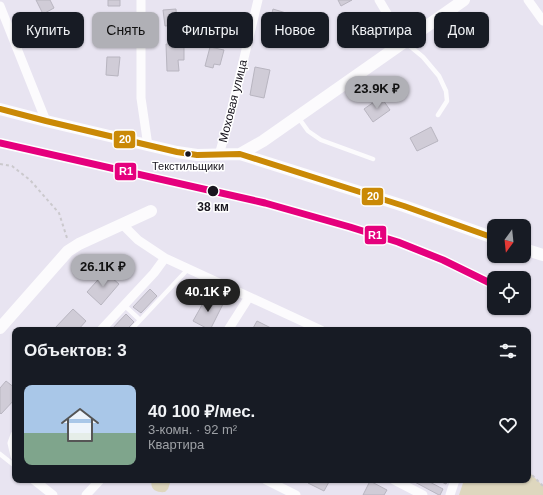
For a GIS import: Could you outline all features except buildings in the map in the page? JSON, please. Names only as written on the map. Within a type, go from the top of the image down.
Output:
[{"type":"street","points":[[141,0],[141,98],[148,146]]},
{"type":"street","name":"Моховая улица","points":[[218,155],[230,116],[258,0]]},
{"type":"street","points":[[379,0],[386,12]]},
{"type":"street","points":[[426,27],[464,0]]},
{"type":"street","points":[[528,0],[543,21]]},
{"type":"street","points":[[0,6],[46,121]]},
{"type":"street","points":[[240,154],[263,141],[395,48]]},
{"type":"street","points":[[0,109],[177,152],[197,155],[240,154],[404,206],[487,236]]},
{"type":"street","points":[[0,328],[68,251],[79,244],[151,211]]},
{"type":"street","points":[[123,225],[138,240],[164,258],[314,327]]},
{"type":"street","points":[[531,251],[543,255]]},
{"type":"street","points":[[104,327],[154,273],[164,258]]},
{"type":"street","points":[[230,327],[249,297]]},
{"type":"street","points":[[38,483],[53,495]]},
{"type":"street","points":[[86,495],[97,483]]},
{"type":"street","points":[[272,483],[294,495]]},
{"type":"street","points":[[400,483],[423,495]]},
{"type":"street","points":[[450,495],[454,483]]},
{"type":"lane","points":[[412,48],[423,57],[438,76],[446,91],[447,101],[438,115]]},
{"type":"lane","points":[[297,116],[308,131],[321,140],[373,159]]},
{"type":"lane","points":[[134,327],[188,269]]},
{"type":"lane","points":[[124,305],[140,320]]},
{"type":"lane","points":[[0,454],[12,464]]},
{"type":"path","points":[[0,164],[12,166],[30,180],[59,213],[67,238],[68,251]]},
{"type":"path","points":[[531,475],[543,486]]},
{"type":"shaded area","points":[[531,474],[543,486],[543,495],[459,495],[463,483],[531,483]]},
{"type":"shaded area","points":[[151,483],[170,483],[165,492],[154,490]]},
{"type":"transit line","name":"20","points":[[0,109],[177,152],[197,155],[240,154],[404,206],[487,236]]},
{"type":"transit line","name":"R1","points":[[0,143],[265,203],[350,227],[398,242],[443,260],[487,282]]},
{"type":"place","name":"Текстильщики","points":[[188,154]]},
{"type":"place","name":"38 км","points":[[213,191]]}]
